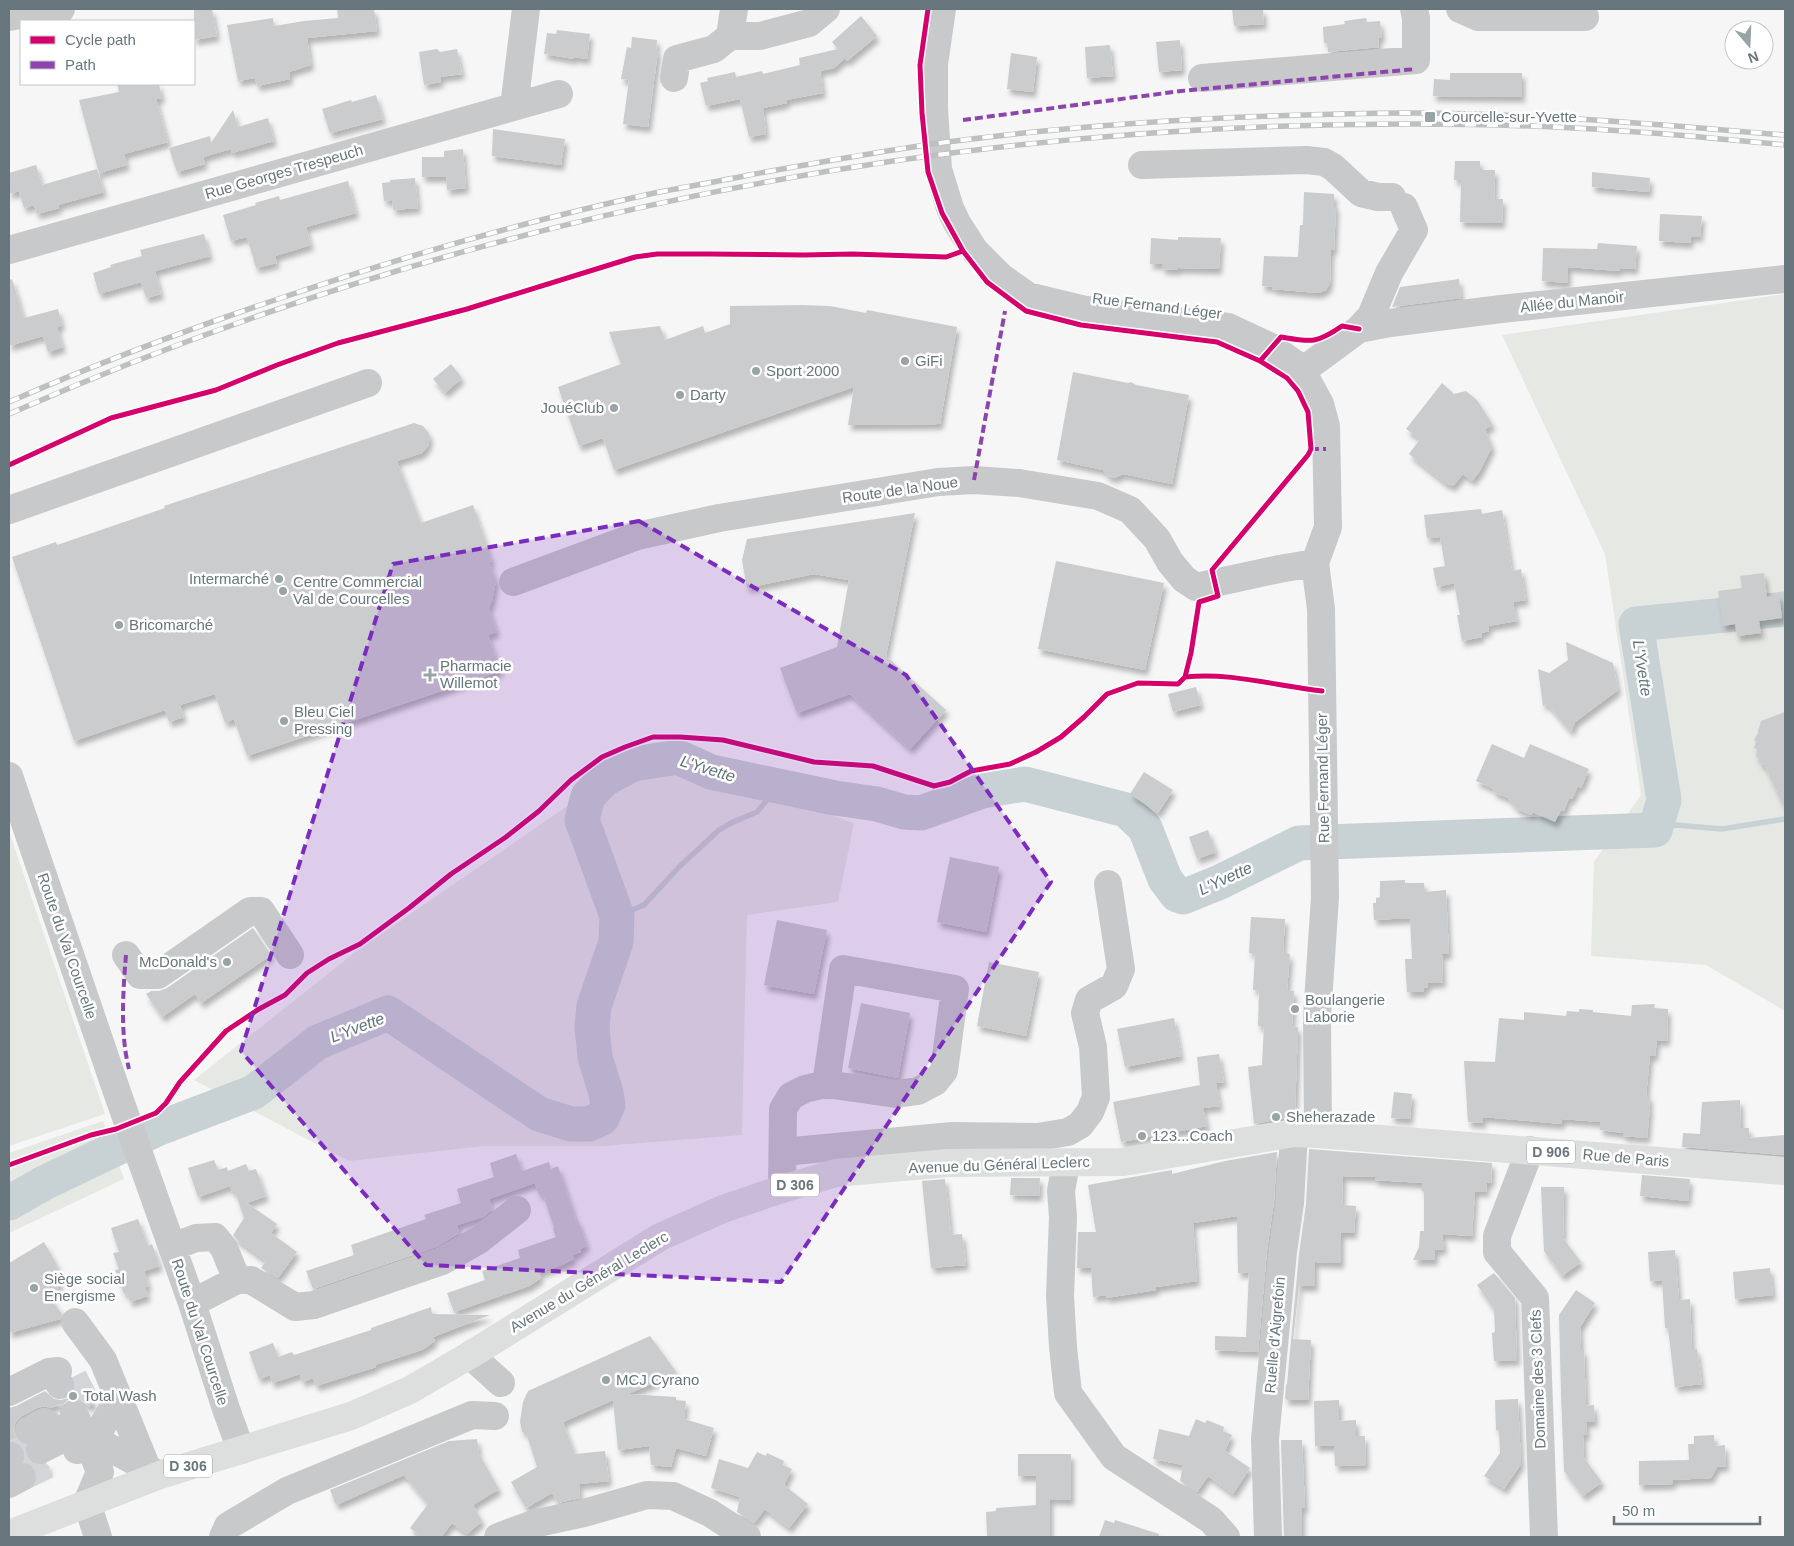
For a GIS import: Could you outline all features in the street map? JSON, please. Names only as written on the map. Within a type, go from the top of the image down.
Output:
[{"type":"main road","name":"Rue de Paris","points":[[1306,1134],[1530,1150],[1785,1172]]},
{"type":"main road","name":"Avenue du Général Leclerc","points":[[9,1534],[87,1503],[153,1472],[241,1450],[351,1416],[410,1390],[660,1237],[723,1209],[782,1189],[845,1172],[948,1164],[1124,1162],[1306,1134]]},
{"type":"street","points":[[9,18],[61,9]]},
{"type":"street","points":[[514,107],[526,9]]},
{"type":"street","points":[[730,36],[734,9]]},
{"type":"street","points":[[674,78],[678,59],[714,49],[730,36],[760,36],[809,23],[826,9]]},
{"type":"street","name":"Rue Fernand Léger","points":[[942,9],[934,64],[934,109],[938,168],[950,208],[957,223],[981,258],[1001,277],[1028,296],[1086,310],[1228,327],[1272,347],[1294,363],[1302,370],[1320,404],[1326,426],[1328,527],[1315,563],[1321,609],[1326,897],[1317,1017],[1316,1100],[1306,1134]]},
{"type":"street","points":[[1202,78],[1416,60],[1416,18],[1414,9]]},
{"type":"street","points":[[1460,9],[1478,17],[1585,17]]},
{"type":"street","name":"Rue Georges Trespeuch","points":[[9,250],[559,94]]},
{"type":"street","points":[[1142,165],[1306,160],[1324,162],[1333,167],[1361,193],[1398,202],[1414,230],[1389,273],[1371,316],[1359,329],[1302,370]]},
{"type":"street","name":"Allée du Manoir","points":[[1359,329],[1390,323],[1501,309],[1785,279]]},
{"type":"street","points":[[9,510],[368,383]]},
{"type":"street","name":"Route de la Noue","points":[[513,582],[637,536],[719,518],[938,482],[974,480],[1019,483],[1098,496],[1130,510],[1157,539],[1170,562],[1184,579],[1196,587],[1270,570],[1315,563]]},
{"type":"street","name":"Route du Val Courcelle","points":[[9,776],[192,1303],[241,1450]]},
{"type":"street","points":[[782,1152],[952,1136],[1038,1137],[1068,1132],[1080,1125],[1090,1112],[1096,1097],[1093,1047],[1085,1013],[1089,1000],[1114,986],[1121,969],[1108,884]]},
{"type":"street","points":[[126,955],[140,975],[158,975],[250,911],[261,911],[290,955]]},
{"type":"street","points":[[782,1189],[783,1109],[792,1096],[805,1089],[826,1084],[896,1094],[918,1091],[935,1082],[944,1071],[955,989],[843,969],[826,1084]]},
{"type":"street","name":"Ruelle d'Aigrefoin","points":[[1268,1537],[1265,1439],[1283,1252],[1290,1203],[1306,1134]]},
{"type":"street","name":"Domaine des 3 Clefs","points":[[1530,1150],[1497,1236],[1497,1252],[1534,1298],[1544,1537]]},
{"type":"street","points":[[1066,1163],[1061,1191],[1063,1216],[1060,1296],[1062,1347],[1068,1393],[1114,1457],[1211,1520],[1226,1537]]},
{"type":"street","points":[[192,1303],[237,1280],[251,1280],[295,1306],[314,1305],[442,1261],[479,1240],[516,1210]]},
{"type":"street","points":[[172,1247],[196,1238],[215,1237],[224,1248],[237,1280]]},
{"type":"street","points":[[75,1322],[103,1360],[153,1472]]},
{"type":"street","points":[[470,1355],[501,1383]]},
{"type":"street","points":[[9,1392],[49,1372],[64,1378]]},
{"type":"street","points":[[61,1435],[119,1398]]},
{"type":"street","points":[[223,1537],[228,1526],[287,1491],[472,1415],[495,1416]]},
{"type":"street","points":[[61,1435],[101,1444],[153,1472]]},
{"type":"street","points":[[61,1435],[100,1472],[87,1503],[98,1537]]},
{"type":"street","points":[[498,1537],[533,1524],[584,1513],[647,1495],[673,1496],[710,1513],[746,1537]]},
{"type":"highlighted area","points":[[639,521],[906,675],[1051,882],[781,1282],[426,1265],[241,1051],[393,564]]},
{"type":"shaded area","points":[[1785,294],[1785,1011],[1706,965],[1591,956],[1594,862],[1641,795],[1605,554],[1502,335]]},
{"type":"shaded area","points":[[689,766],[854,823],[838,902],[747,915],[742,1135],[604,1146],[484,1146],[349,1161],[194,1080],[358,950],[595,787]]},
{"type":"shaded area","points":[[9,831],[105,1114],[9,1146]]},
{"type":"shaded area","points":[[103,1121],[124,1179],[9,1233],[9,1153]]},
{"type":"building","points":[[194,9],[212,9],[217,36],[195,40]]},
{"type":"building","points":[[337,9],[374,9],[377,31],[307,38],[311,65],[289,72],[290,79],[257,86],[255,78],[238,81],[227,25],[273,18],[274,26],[338,18]]},
{"type":"building","points":[[1232,9],[1263,9],[1264,24],[1234,26]]},
{"type":"building","points":[[861,16],[877,36],[847,61],[845,58],[834,68],[820,71],[823,93],[786,100],[787,103],[763,108],[766,134],[749,137],[740,99],[706,106],[700,83],[708,81],[707,78],[735,72],[736,77],[762,71],[763,74],[800,65],[799,58],[838,49],[832,42]]},
{"type":"building","points":[[1366,18],[1367,22],[1380,21],[1382,37],[1378,38],[1379,47],[1328,52],[1328,43],[1324,43],[1323,27],[1345,24],[1344,21]]},
{"type":"building","points":[[557,30],[590,34],[587,59],[574,57],[574,59],[544,54],[547,33],[556,34]]},
{"type":"building","points":[[632,37],[657,40],[656,51],[658,51],[648,127],[623,124],[629,80],[621,79],[627,47],[631,48]]},
{"type":"building","points":[[1180,40],[1182,70],[1159,72],[1156,42]]},
{"type":"building","points":[[1110,45],[1113,76],[1087,78],[1085,47]]},
{"type":"building","points":[[437,49],[440,52],[457,49],[462,74],[440,77],[441,82],[424,85],[419,52]]},
{"type":"building","points":[[1011,53],[1037,57],[1033,92],[1007,89]]},
{"type":"building","points":[[1450,73],[1522,73],[1522,97],[1433,96],[1434,79],[1450,80]]},
{"type":"building","points":[[117,85],[159,85],[162,98],[156,99],[168,142],[124,154],[127,165],[99,173],[79,100],[119,92]]},
{"type":"building","points":[[376,95],[383,119],[330,133],[322,109]]},
{"type":"building","points":[[233,110],[238,127],[268,118],[274,141],[232,153],[231,149],[203,157],[205,164],[177,172],[169,148],[210,136],[211,143]]},
{"type":"building","points":[[493,129],[565,139],[561,165],[492,156]]},
{"type":"building","points":[[463,149],[466,188],[447,190],[446,177],[422,177],[422,157],[444,157],[444,151]]},
{"type":"building","points":[[1455,161],[1480,161],[1480,170],[1495,170],[1494,199],[1503,199],[1502,223],[1460,222],[1461,180],[1454,180]]},
{"type":"building","points":[[36,165],[42,185],[97,169],[104,192],[58,205],[59,208],[37,214],[34,205],[24,208],[19,191],[9,194],[9,173]]},
{"type":"building","points":[[1592,172],[1650,178],[1649,192],[1592,187]]},
{"type":"building","points":[[415,178],[418,208],[393,210],[392,200],[384,201],[382,183],[390,182],[390,180]]},
{"type":"building","points":[[348,181],[356,213],[306,227],[311,245],[275,256],[277,263],[256,268],[247,237],[231,241],[223,215],[279,196],[280,200]]},
{"type":"building","points":[[1304,192],[1334,194],[1334,206],[1336,206],[1334,250],[1331,250],[1330,283],[1326,290],[1318,293],[1272,289],[1273,287],[1262,286],[1264,256],[1298,257],[1300,225],[1303,225]]},
{"type":"building","points":[[1660,214],[1702,216],[1700,237],[1691,236],[1690,243],[1659,241]]},
{"type":"building","points":[[204,234],[210,256],[155,271],[161,294],[146,298],[141,282],[99,294],[93,273],[111,267],[110,265],[142,256],[140,250]]},
{"type":"building","points":[[1178,237],[1221,238],[1219,269],[1162,269],[1162,264],[1150,264],[1151,238],[1178,240]]},
{"type":"building","points":[[1598,243],[1637,246],[1635,269],[1620,268],[1619,271],[1568,267],[1568,283],[1542,281],[1543,248],[1597,249]]},
{"type":"building","points":[[12,279],[24,318],[58,309],[62,325],[57,327],[63,347],[48,352],[43,336],[9,346],[9,280]]},
{"type":"building","points":[[1459,279],[1461,298],[1392,307],[1400,287]]},
{"type":"building","points":[[730,306],[830,306],[866,313],[867,310],[957,327],[940,424],[848,425],[854,387],[614,470],[603,438],[579,446],[558,387],[621,364],[609,332],[660,326],[665,340],[703,326],[705,333],[730,324]]},
{"type":"building","points":[[451,364],[462,378],[445,393],[433,379]]},
{"type":"building","points":[[1073,372],[1189,395],[1172,484],[1123,474],[1114,478],[1108,476],[1103,470],[1057,460]]},
{"type":"building","points":[[1442,383],[1454,394],[1466,391],[1477,400],[1493,425],[1485,429],[1492,447],[1480,471],[1472,481],[1463,474],[1453,486],[1445,483],[1409,454],[1420,439],[1406,429]]},
{"type":"building","name":"Centre Commercial Val de Courcelles","points":[[414,423],[423,426],[428,432],[430,437],[428,446],[422,453],[397,461],[421,523],[473,505],[492,561],[489,562],[496,581],[489,608],[497,632],[488,635],[501,671],[247,756],[234,719],[225,723],[215,694],[180,705],[184,717],[169,722],[165,710],[74,741],[12,557],[56,542],[57,545],[165,508],[164,506]]},
{"type":"building","points":[[1481,509],[1482,514],[1502,510],[1512,571],[1521,569],[1526,600],[1513,602],[1517,621],[1488,626],[1489,631],[1481,633],[1482,637],[1462,641],[1457,615],[1460,615],[1454,583],[1437,587],[1433,568],[1445,566],[1440,537],[1427,538],[1424,515]]},
{"type":"building","points":[[915,513],[886,656],[946,710],[910,749],[850,694],[797,713],[780,668],[837,647],[849,580],[814,574],[747,588],[742,560],[747,539]]},
{"type":"building","points":[[1056,561],[1164,583],[1145,670],[1038,649]]},
{"type":"building","points":[[1764,573],[1767,597],[1779,595],[1782,618],[1759,621],[1761,633],[1737,636],[1735,624],[1723,626],[1718,591],[1742,588],[1740,576]]},
{"type":"building","points":[[1566,642],[1613,663],[1618,690],[1575,722],[1571,732],[1547,704],[1543,706],[1538,669],[1549,673],[1568,660]]},
{"type":"building","points":[[1196,687],[1201,705],[1173,712],[1168,694]]},
{"type":"building","points":[[1785,712],[1785,809],[1764,764],[1761,765],[1759,757],[1756,758],[1757,749],[1754,748],[1756,742],[1754,740],[1761,721]]},
{"type":"building","points":[[1492,744],[1524,758],[1530,744],[1589,769],[1581,788],[1578,786],[1572,799],[1569,798],[1564,811],[1561,810],[1555,822],[1533,812],[1531,815],[1517,809],[1508,798],[1493,792],[1494,789],[1476,781]]},
{"type":"building","points":[[1144,772],[1173,790],[1158,813],[1130,794]]},
{"type":"building","points":[[1208,830],[1216,852],[1197,859],[1189,837]]},
{"type":"building","points":[[950,857],[999,867],[986,932],[937,922]]},
{"type":"building","points":[[1405,880],[1405,883],[1424,883],[1425,892],[1446,890],[1449,954],[1442,954],[1443,982],[1428,983],[1428,988],[1424,987],[1424,992],[1407,992],[1405,959],[1412,959],[1410,918],[1374,920],[1373,903],[1376,903],[1376,898],[1380,897],[1380,881]]},
{"type":"building","points":[[1251,917],[1285,919],[1283,954],[1290,954],[1287,990],[1294,991],[1292,1026],[1298,1027],[1295,1112],[1286,1118],[1254,1124],[1248,1067],[1262,1065],[1264,1026],[1258,1026],[1259,990],[1253,990],[1255,953],[1249,953]]},
{"type":"building","points":[[777,920],[827,930],[814,994],[764,985]]},
{"type":"building","name":"McDonald's","points":[[253,928],[271,955],[201,1003],[195,994],[162,1017],[146,994],[151,991],[167,988]]},
{"type":"building","points":[[989,962],[1039,972],[1026,1036],[977,1026]]},
{"type":"building","points":[[861,1003],[910,1013],[898,1078],[848,1068]]},
{"type":"building","points":[[1655,1004],[1654,1008],[1668,1009],[1667,1041],[1657,1040],[1655,1056],[1650,1056],[1646,1096],[1650,1096],[1647,1138],[1623,1136],[1623,1133],[1600,1130],[1600,1122],[1562,1119],[1562,1124],[1483,1117],[1483,1123],[1468,1122],[1464,1061],[1495,1062],[1499,1018],[1524,1020],[1524,1012],[1566,1016],[1567,1011],[1579,1012],[1579,1009],[1631,1016],[1632,1005]]},
{"type":"building","points":[[1174,1018],[1181,1056],[1125,1067],[1117,1029]]},
{"type":"building","points":[[1219,1054],[1224,1082],[1216,1083],[1220,1106],[1203,1108],[1207,1126],[1121,1142],[1113,1102],[1200,1085],[1197,1057]]},
{"type":"building","points":[[1394,1092],[1412,1094],[1410,1119],[1391,1118]]},
{"type":"building","points":[[1740,1100],[1741,1128],[1749,1128],[1749,1138],[1785,1135],[1785,1155],[1682,1147],[1683,1133],[1700,1134],[1702,1102]]},
{"type":"building","points":[[1309,1149],[1492,1163],[1491,1183],[1487,1182],[1486,1192],[1475,1191],[1472,1236],[1442,1234],[1444,1249],[1435,1250],[1435,1260],[1413,1260],[1419,1247],[1420,1231],[1424,1231],[1424,1192],[1422,1191],[1422,1183],[1375,1180],[1375,1177],[1343,1176],[1342,1205],[1356,1206],[1354,1233],[1341,1233],[1341,1263],[1315,1262],[1315,1286],[1299,1286],[1293,1339],[1311,1340],[1308,1400],[1287,1400],[1285,1398],[1286,1385],[1306,1204]]},
{"type":"building","points":[[1277,1152],[1274,1201],[1267,1250],[1258,1352],[1215,1350],[1215,1336],[1246,1337],[1249,1272],[1238,1273],[1237,1216],[1193,1223],[1197,1281],[1156,1287],[1156,1290],[1106,1298],[1106,1295],[1093,1297],[1091,1268],[1077,1268],[1078,1232],[1096,1232],[1088,1185],[1172,1170],[1172,1174],[1225,1161]]},
{"type":"building","points":[[516,1154],[522,1171],[549,1162],[551,1169],[558,1166],[587,1246],[580,1249],[581,1252],[572,1255],[574,1259],[539,1273],[541,1278],[529,1286],[454,1312],[447,1293],[485,1280],[482,1271],[520,1258],[518,1250],[556,1237],[543,1194],[539,1195],[535,1183],[489,1199],[493,1209],[483,1217],[457,1225],[459,1233],[436,1247],[313,1289],[306,1271],[354,1255],[351,1245],[426,1219],[424,1215],[461,1203],[457,1189],[494,1177],[490,1163]]},
{"type":"building","points":[[214,1160],[218,1170],[227,1167],[228,1171],[246,1164],[249,1171],[256,1169],[266,1196],[247,1203],[277,1224],[271,1233],[297,1252],[278,1278],[261,1268],[266,1261],[233,1235],[244,1218],[235,1192],[232,1192],[230,1186],[198,1197],[188,1168]]},
{"type":"building","points":[[1642,1175],[1690,1179],[1688,1201],[1640,1196]]},
{"type":"building","points":[[1011,1178],[1040,1178],[1039,1196],[1010,1195]]},
{"type":"building","points":[[945,1179],[951,1235],[962,1234],[966,1265],[931,1268],[922,1181]]},
{"type":"building","points":[[1541,1187],[1564,1187],[1563,1238],[1581,1262],[1562,1276],[1544,1251]]},
{"type":"building","points":[[138,1219],[148,1246],[152,1244],[160,1266],[144,1271],[149,1286],[145,1287],[148,1296],[130,1302],[127,1293],[124,1294],[115,1270],[119,1269],[113,1253],[119,1252],[111,1228]]},
{"type":"building","name":"Siège social Energisme","points":[[44,1242],[59,1272],[59,1290],[50,1297],[62,1314],[60,1319],[9,1333],[9,1263]]},
{"type":"building","points":[[1675,1250],[1679,1300],[1690,1299],[1692,1349],[1697,1349],[1702,1384],[1675,1387],[1668,1328],[1665,1328],[1662,1280],[1650,1281],[1648,1252]]},
{"type":"building","points":[[1770,1268],[1773,1295],[1735,1299],[1733,1272]]},
{"type":"building","points":[[1494,1273],[1515,1298],[1517,1360],[1494,1361],[1492,1333],[1495,1332],[1494,1309],[1477,1285]]},
{"type":"building","points":[[1576,1290],[1595,1303],[1580,1327],[1581,1350],[1584,1350],[1586,1406],[1594,1405],[1595,1422],[1586,1422],[1587,1435],[1583,1435],[1584,1458],[1602,1482],[1583,1496],[1564,1471],[1561,1393],[1559,1315]]},
{"type":"building","points":[[431,1307],[432,1314],[490,1315],[433,1337],[435,1341],[422,1350],[316,1386],[313,1378],[302,1382],[300,1374],[272,1383],[270,1375],[259,1379],[249,1352],[273,1343],[278,1357],[292,1352],[294,1355],[371,1330],[371,1328]]},
{"type":"building","points":[[650,1336],[677,1373],[628,1394],[676,1397],[676,1400],[686,1401],[684,1419],[714,1428],[706,1456],[676,1448],[671,1467],[651,1465],[649,1446],[618,1450],[613,1400],[563,1422],[575,1454],[605,1451],[609,1481],[579,1484],[580,1498],[558,1503],[552,1493],[526,1508],[511,1482],[537,1467],[526,1432],[522,1432],[520,1422],[523,1402],[528,1391]]},
{"type":"building","points":[[79,1375],[94,1403],[88,1407],[76,1399],[68,1400],[61,1406],[60,1404],[51,1408],[44,1406],[22,1416],[16,1422],[13,1429],[15,1437],[20,1443],[26,1445],[25,1453],[17,1442],[9,1440],[9,1408],[45,1391],[54,1399],[68,1398],[74,1391],[76,1384],[73,1377]]},
{"type":"building","points":[[1518,1399],[1521,1464],[1504,1489],[1484,1476],[1500,1453],[1499,1430],[1496,1430],[1495,1400]]},
{"type":"building","points":[[1339,1400],[1339,1421],[1356,1420],[1356,1436],[1365,1436],[1366,1465],[1335,1466],[1334,1446],[1315,1446],[1314,1401]]},
{"type":"building","points":[[1196,1419],[1205,1423],[1207,1420],[1224,1427],[1223,1431],[1232,1435],[1225,1451],[1250,1468],[1233,1494],[1208,1476],[1197,1492],[1180,1481],[1183,1465],[1153,1459],[1159,1429],[1189,1436]]},
{"type":"building","points":[[1714,1435],[1715,1446],[1725,1445],[1726,1466],[1717,1467],[1711,1478],[1673,1480],[1673,1484],[1639,1485],[1639,1461],[1689,1460],[1688,1444],[1694,1444],[1694,1436]]},
{"type":"building","points":[[477,1439],[479,1454],[499,1489],[473,1505],[482,1521],[467,1534],[452,1523],[441,1537],[421,1537],[410,1528],[428,1504],[404,1475],[336,1505],[330,1490],[449,1441]]},
{"type":"building","points":[[1281,1440],[1302,1440],[1305,1508],[1302,1508],[1302,1537],[1284,1537]]},
{"type":"building","points":[[757,1452],[766,1456],[767,1453],[784,1461],[783,1465],[792,1469],[784,1485],[808,1504],[789,1528],[765,1509],[754,1523],[737,1512],[740,1497],[711,1488],[719,1459],[748,1468]]},
{"type":"building","points":[[1018,1454],[1071,1454],[1071,1500],[1050,1499],[1050,1537],[987,1537],[986,1512],[996,1511],[996,1508],[1036,1505],[1036,1476],[1018,1476]]},
{"type":"building","points":[[26,1456],[32,1463],[40,1466],[47,1464],[50,1468],[37,1475],[31,1464],[24,1462]]},
{"type":"building","points":[[1105,1520],[1114,1523],[1115,1520],[1159,1534],[1159,1537],[1099,1537]]},
{"type":"waterway","name":"L'Yvette","points":[[9,1203],[44,1183],[157,1129],[254,1092],[318,1042],[388,1013],[539,1114],[571,1124],[589,1124],[602,1118],[608,1105],[595,1057],[592,1027],[594,1006],[616,942],[617,916],[582,820],[588,796],[605,779],[633,764],[678,757],[711,772],[835,798],[877,804],[904,812],[921,813],[982,791],[1025,784],[1126,810],[1145,828],[1165,879],[1177,895],[1183,897],[1220,882],[1299,843],[1655,830],[1664,800],[1636,624],[1785,609]]},
{"type":"waterway","points":[[617,916],[644,905],[680,866],[719,830],[757,812],[767,800],[772,785]]},
{"type":"waterway","name":"L'Yvette","points":[[1655,830],[1676,825],[1722,829],[1785,819]]},
{"type":"tunnel","points":[[73,1377],[88,1406]]},
{"type":"tunnel","points":[[10,1456],[36,1442]]},
{"type":"tunnel","points":[[22,1477],[48,1464]]},
{"type":"railway","points":[[9,402],[110,360],[212,322],[418,254],[557,216],[650,194],[873,153],[1063,129],[1179,120],[1296,115],[1412,113],[1506,115],[1785,135]]},
{"type":"railway","points":[[9,414],[176,346],[346,287],[519,237],[695,196],[873,164],[1052,142],[1232,128],[1412,124],[1596,129],[1785,145]]},
{"type":"marked path","points":[[963,120],[1181,91],[1416,69]]},
{"type":"marked path","points":[[974,480],[1005,311]]},
{"type":"marked path","points":[[1311,449],[1326,449]]},
{"type":"marked path","points":[[126,955],[123,1027],[129,1069]]},
{"type":"cycle path","points":[[9,1165],[91,1135],[116,1129],[156,1113],[166,1103],[180,1082],[226,1031],[259,1009],[285,995],[307,973],[329,959],[360,944],[451,874],[506,837],[539,811],[571,780],[602,757],[625,747],[653,737],[723,740],[814,762],[873,766],[934,786],[950,782],[971,771],[1010,764],[1036,752],[1061,737],[1107,694],[1138,683],[1178,684],[1185,677],[1199,602],[1218,596],[1212,570],[1308,455],[1311,449],[1308,412],[1298,391],[1287,378],[1260,361],[1217,342],[1081,325],[1026,311],[987,282],[963,251],[942,213],[928,172],[922,113],[920,65],[928,9]]},
{"type":"cycle path","points":[[9,465],[111,418],[216,390],[338,343],[467,309],[635,257],[657,254],[852,254],[946,257],[963,251]]},
{"type":"cycle path","points":[[1260,361],[1281,337],[1313,340],[1326,336],[1342,326],[1359,329]]},
{"type":"cycle path","points":[[1185,677],[1219,676],[1322,691]]},
{"type":"place","name":"Courcelle-sur-Yvette","points":[[1430,117]]},
{"type":"place","name":"GiFi","points":[[905,361]]},
{"type":"place","name":"Sport 2000","points":[[756,371]]},
{"type":"place","name":"Darty","points":[[680,395]]},
{"type":"place","name":"JouéClub","points":[[614,408]]},
{"type":"place","name":"Intermarché","points":[[279,579]]},
{"type":"place","name":"Centre Commercial Val de Courcelles","points":[[283,591]]},
{"type":"place","name":"Bricomarché","points":[[119,625]]},
{"type":"place","name":"Pharmacie Willemot","points":[[430,675]]},
{"type":"place","name":"Bleu Ciel Pressing","points":[[284,721]]},
{"type":"place","name":"McDonald's","points":[[227,962]]},
{"type":"place","name":"Boulangerie Laborie","points":[[1295,1009]]},
{"type":"place","name":"Sheherazade","points":[[1276,1117]]},
{"type":"place","name":"123...Coach","points":[[1142,1136]]},
{"type":"place","name":"Siège social Energisme","points":[[34,1288]]},
{"type":"place","name":"MCJ Cyrano","points":[[606,1380]]},
{"type":"place","name":"Total Wash","points":[[73,1396]]}]
